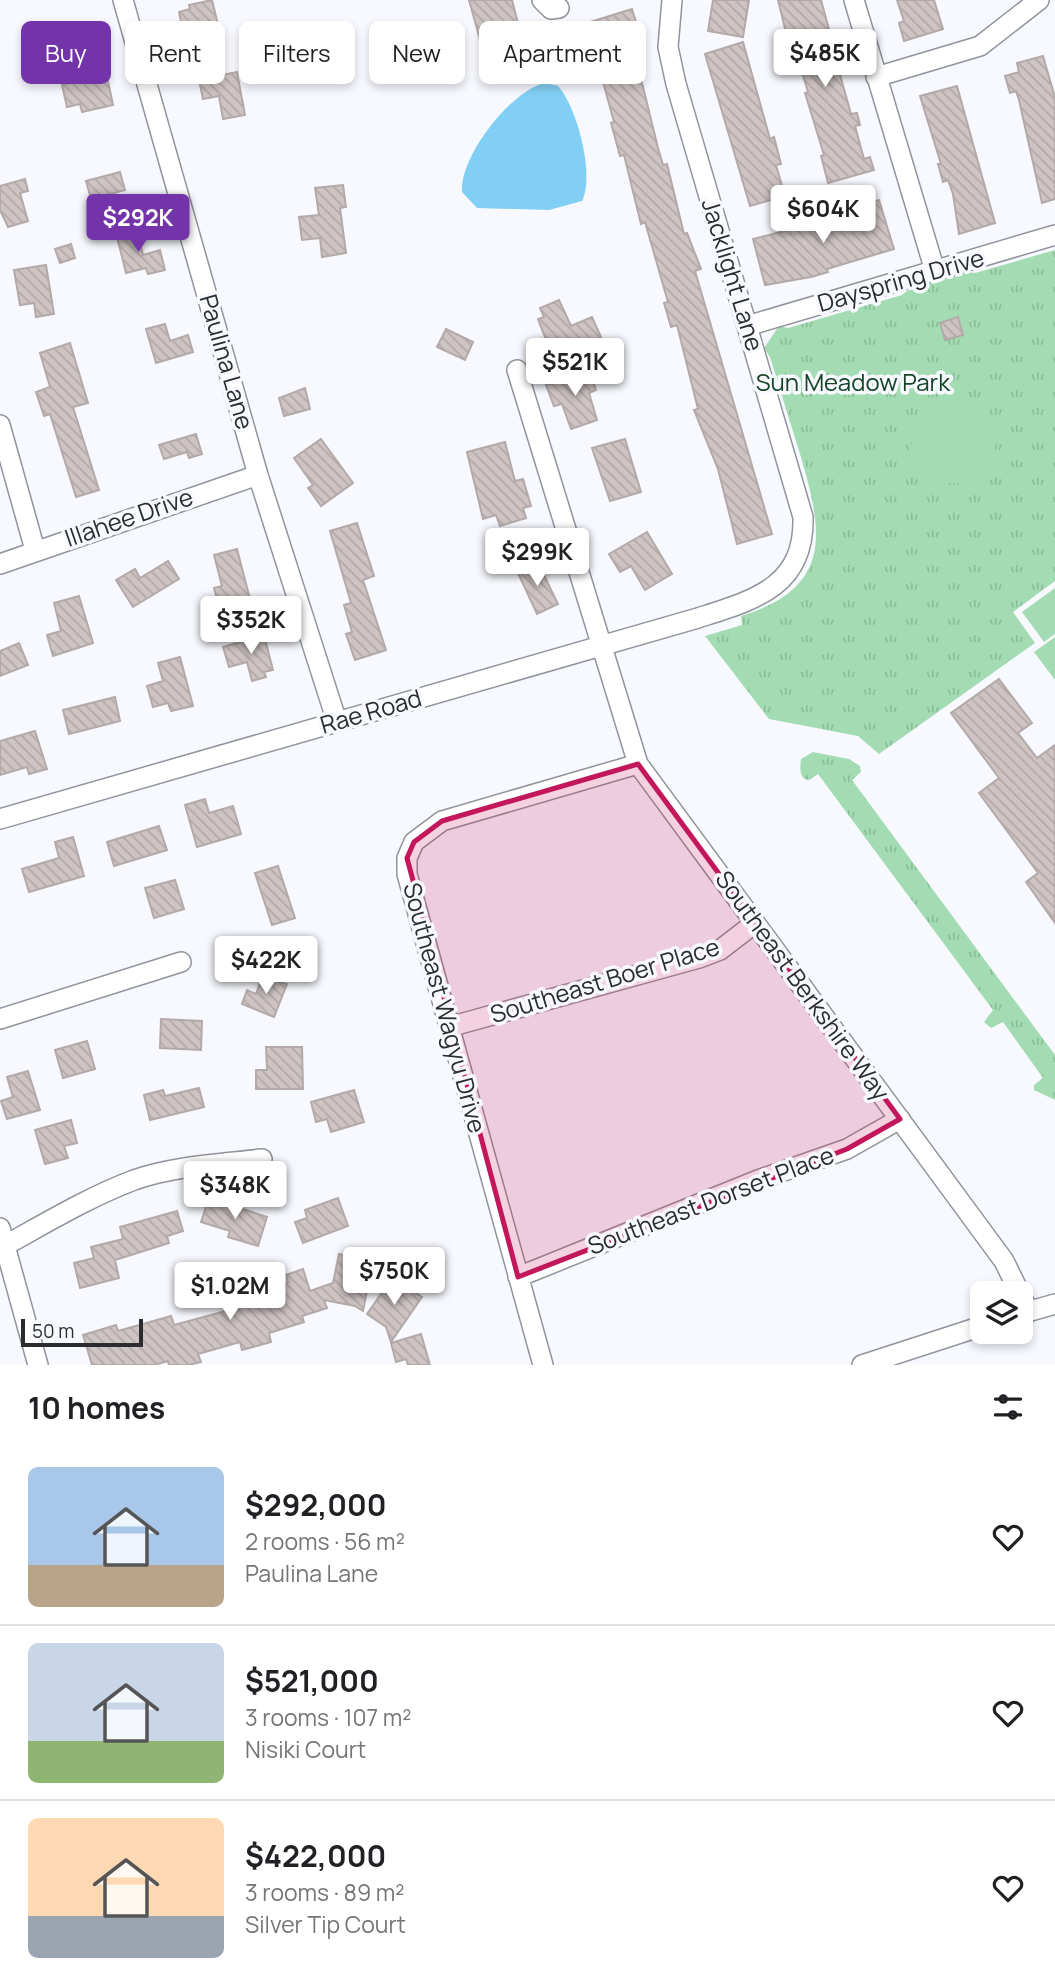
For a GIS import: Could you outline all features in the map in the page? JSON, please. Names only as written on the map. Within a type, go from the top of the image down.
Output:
[{"type":"street","name":"Paulina Lane","points":[[123,0],[258,475],[337,722]]},
{"type":"street","name":"Jacklight Lane","points":[[672,0],[668,47],[676,84],[799,503],[803,536],[789,573],[774,588],[741,604]]},
{"type":"street","points":[[854,0],[935,271]]},
{"type":"street","points":[[876,77],[980,46],[1039,0]]},
{"type":"street","name":"Dayspring Drive","points":[[747,326],[1055,235]]},
{"type":"street","name":"Southeast Berkshire Way","points":[[517,370],[638,764],[1004,1261],[1012,1281]]},
{"type":"street","points":[[0,425],[35,550]]},
{"type":"street","name":"Illahee Drive","points":[[0,564],[258,475]]},
{"type":"street","name":"Rae Road","points":[[0,819],[741,604]]},
{"type":"street","name":"Southeast Wagyu Drive","points":[[542,1365],[407,874],[407,858],[414,842],[442,821],[638,764]]},
{"type":"street","name":"Southeast Boer Place","points":[[449,1027],[699,958],[720,950],[755,923]]},
{"type":"street","points":[[0,1019],[181,962]]},
{"type":"street","name":"Southeast Dorset Place","points":[[518,1277],[758,1180],[847,1149],[900,1119]]},
{"type":"street","points":[[38,1365],[2,1237],[67,1212],[135,1180],[191,1167],[262,1158]]},
{"type":"street","points":[[1033,1311],[1055,1304]]},
{"type":"street","points":[[867,1364],[970,1330]]},
{"type":"highlighted area","points":[[638,764],[900,1119],[847,1149],[518,1277],[407,858],[414,842],[442,821]]},
{"type":"green space","name":"Sun Meadow Park","points":[[1055,250],[1055,581],[1013,612],[1035,643],[879,754],[858,736],[769,719],[705,636],[742,625],[741,616],[771,604],[793,589],[807,573],[814,553],[814,508],[808,482],[770,357],[764,348],[779,326],[788,328],[902,295],[917,285],[937,278],[957,273],[975,273]]},
{"type":"green space","points":[[935,400],[996,425],[996,446],[990,462],[979,474],[965,481],[950,483],[934,479],[919,469],[907,453]]},
{"type":"green space","points":[[1055,588],[1055,634],[1044,642],[1022,612]]},
{"type":"green space","points":[[1055,637],[1055,680],[1034,652]]},
{"type":"green space","points":[[813,752],[849,759],[860,766],[861,772],[852,780],[1055,1055],[1055,1100],[1034,1090],[1034,1085],[1043,1078],[1003,1022],[991,1028],[984,1022],[993,1010],[818,774],[809,780],[803,778],[801,759]]},
{"type":"water","points":[[542,84],[558,86],[572,109],[585,159],[585,189],[582,201],[549,210],[477,208],[462,192],[463,178],[469,161],[478,144],[503,111],[532,88]]},
{"type":"building","points":[[212,0],[217,21],[181,21],[179,12],[190,9],[189,5]]},
{"type":"building","points":[[469,0],[512,0],[517,21],[479,21],[479,36]]},
{"type":"building","points":[[713,0],[749,0],[743,37],[708,31]]},
{"type":"building","points":[[778,0],[821,0],[830,33],[833,32],[837,44],[832,46],[851,114],[857,113],[860,125],[855,126],[864,159],[870,157],[874,170],[828,183],[821,156],[824,155],[805,93],[808,92],[797,56],[792,57]]},
{"type":"building","points":[[897,0],[934,0],[943,29],[904,41],[899,23],[904,21]]},
{"type":"building","points":[[632,9],[636,21],[593,21]]},
{"type":"building","points":[[743,42],[770,139],[774,137],[781,164],[776,165],[785,196],[750,206],[705,54]]},
{"type":"building","points":[[1043,56],[1055,98],[1055,199],[1042,203],[1019,100],[1016,91],[1010,93],[1005,76],[1019,72],[1017,63]]},
{"type":"building","points":[[237,72],[245,115],[223,119],[219,96],[203,99],[200,84],[225,84],[225,75]]},
{"type":"building","points":[[109,84],[113,105],[82,112],[80,104],[67,107],[62,85]]},
{"type":"building","points":[[604,84],[642,84],[663,165],[667,164],[684,234],[687,233],[701,269],[695,271],[772,534],[737,544],[718,469],[694,410],[698,409],[677,325],[671,327],[664,303],[668,302],[645,222],[641,224],[624,155],[620,156],[611,123],[614,122]]},
{"type":"building","points":[[957,86],[995,223],[959,234],[953,194],[948,180],[943,182],[938,164],[941,164],[920,96]]},
{"type":"building","points":[[120,172],[125,190],[91,199],[86,181]]},
{"type":"building","points":[[25,179],[28,191],[20,193],[28,221],[8,227],[0,210],[0,186]]},
{"type":"building","points":[[343,185],[346,207],[340,208],[346,253],[322,257],[320,238],[302,240],[299,217],[319,215],[315,188]]},
{"type":"building","points":[[879,200],[894,249],[827,269],[828,272],[811,277],[765,285],[753,239],[843,216],[864,209],[862,205]]},
{"type":"building","points":[[136,229],[143,255],[160,250],[165,270],[148,274],[146,268],[126,273],[116,233]]},
{"type":"building","points":[[71,244],[75,258],[60,263],[55,249]]},
{"type":"building","points":[[46,265],[54,314],[36,317],[34,303],[20,305],[14,270]]},
{"type":"building","points":[[559,300],[571,326],[592,317],[601,337],[553,358],[538,319],[544,317],[540,308]]},
{"type":"building","points":[[958,317],[963,335],[945,340],[940,323]]},
{"type":"building","points":[[165,324],[170,341],[188,335],[193,352],[156,363],[146,329]]},
{"type":"building","points":[[446,329],[473,342],[465,360],[437,347]]},
{"type":"building","points":[[70,343],[88,403],[73,407],[99,490],[76,497],[50,414],[44,416],[36,392],[50,387],[40,353]]},
{"type":"building","points":[[589,370],[596,390],[589,393],[597,420],[571,429],[562,404],[554,406],[546,385]]},
{"type":"building","points":[[305,388],[310,409],[284,416],[279,398]]},
{"type":"building","points":[[196,434],[202,454],[189,458],[187,452],[164,459],[159,445]]},
{"type":"building","points":[[321,439],[353,483],[321,506],[308,488],[313,485],[294,458]]},
{"type":"building","points":[[625,439],[641,492],[610,501],[592,448]]},
{"type":"building","points":[[505,442],[515,481],[523,479],[531,506],[523,508],[526,518],[500,526],[496,515],[483,519],[467,452]]},
{"type":"building","points":[[357,523],[374,576],[363,580],[386,650],[355,660],[346,634],[352,632],[344,605],[351,603],[330,531]]},
{"type":"building","points":[[647,532],[672,574],[645,590],[631,566],[620,572],[609,554]]},
{"type":"building","points":[[237,549],[250,599],[219,607],[214,588],[222,586],[214,555]]},
{"type":"building","points":[[168,561],[179,579],[133,607],[116,580],[135,569],[140,578]]},
{"type":"building","points":[[537,561],[558,604],[537,614],[517,571]]},
{"type":"building","points":[[79,596],[93,643],[53,656],[47,635],[61,631],[54,603]]},
{"type":"building","points":[[264,635],[273,670],[264,672],[266,677],[252,681],[247,662],[229,667],[223,647]]},
{"type":"building","points":[[19,643],[28,665],[0,676],[0,651]]},
{"type":"building","points":[[180,657],[193,706],[171,711],[168,703],[153,707],[147,686],[163,681],[158,663]]},
{"type":"building","points":[[999,679],[1032,723],[1018,733],[1037,758],[1055,745],[1055,923],[1026,882],[1038,873],[979,793],[999,778],[951,713]]},
{"type":"building","points":[[115,697],[120,721],[69,734],[63,710]]},
{"type":"building","points":[[35,731],[47,769],[29,774],[27,767],[0,775],[0,741]]},
{"type":"building","points":[[205,799],[209,813],[233,806],[241,834],[197,847],[185,805]]},
{"type":"building","points":[[159,826],[167,850],[114,866],[107,842]]},
{"type":"building","points":[[73,837],[84,876],[29,892],[22,869],[59,858],[55,842]]},
{"type":"building","points":[[278,866],[295,918],[272,925],[255,873]]},
{"type":"building","points":[[175,880],[184,909],[154,918],[145,888]]},
{"type":"building","points":[[263,975],[287,984],[274,1017],[242,1004],[247,990],[256,994]]},
{"type":"building","points":[[161,1019],[202,1021],[201,1050],[160,1048]]},
{"type":"building","points":[[87,1041],[95,1069],[63,1078],[55,1050]]},
{"type":"building","points":[[266,1047],[302,1047],[303,1089],[256,1089],[256,1070],[267,1070]]},
{"type":"building","points":[[28,1071],[40,1110],[7,1119],[1,1101],[13,1097],[7,1077]]},
{"type":"building","points":[[199,1088],[204,1107],[150,1120],[144,1095],[163,1090],[165,1096]]},
{"type":"building","points":[[354,1090],[364,1122],[331,1132],[327,1119],[316,1122],[311,1102]]},
{"type":"building","points":[[71,1120],[77,1143],[64,1146],[68,1158],[45,1164],[35,1130]]},
{"type":"building","points":[[209,1198],[267,1217],[258,1246],[228,1237],[230,1231],[201,1222]]},
{"type":"building","points":[[338,1198],[348,1226],[303,1243],[295,1222],[307,1218],[305,1210]]},
{"type":"building","points":[[177,1211],[183,1231],[167,1236],[169,1243],[115,1260],[119,1278],[80,1288],[74,1263],[94,1258],[91,1247],[123,1239],[120,1227]]},
{"type":"building","points":[[339,1254],[373,1261],[363,1311],[355,1306],[324,1300],[327,1308],[302,1316],[304,1322],[269,1333],[271,1342],[242,1350],[240,1342],[198,1354],[201,1362],[188,1365],[169,1365],[168,1361],[154,1365],[92,1365],[83,1335],[116,1325],[118,1331],[171,1316],[174,1325],[266,1300],[262,1290],[288,1282],[286,1275],[303,1269],[310,1291],[333,1283]]},
{"type":"building","points":[[393,1277],[422,1297],[391,1342],[386,1327],[367,1314]]},
{"type":"building","points":[[421,1334],[430,1365],[408,1365],[406,1359],[396,1362],[391,1343]]}]
